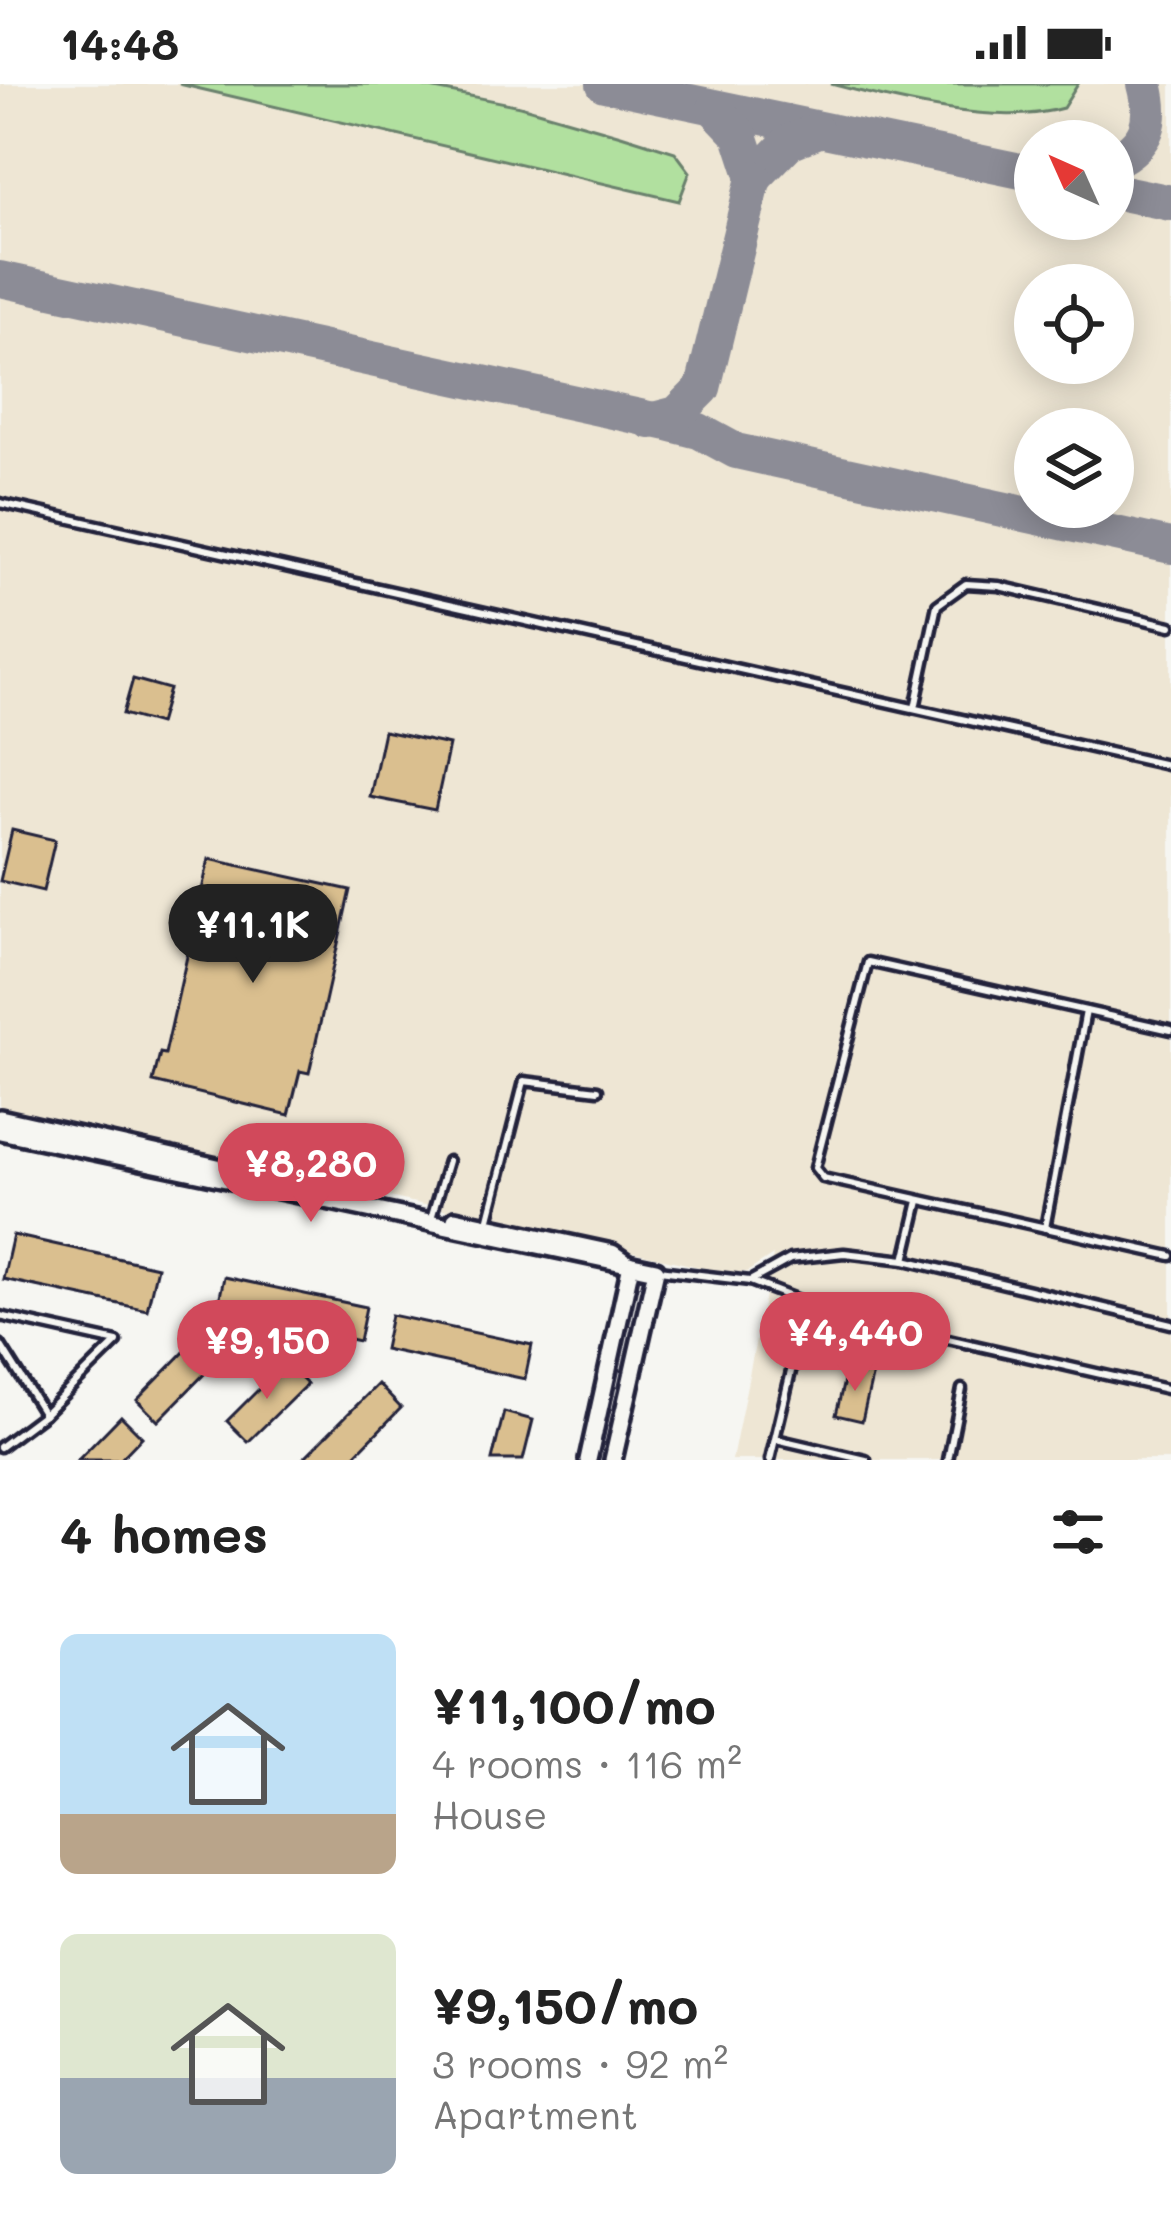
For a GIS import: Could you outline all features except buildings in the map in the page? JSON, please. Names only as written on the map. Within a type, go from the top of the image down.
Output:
[{"type":"main road","points":[[0,1118],[612,1252],[631,1265]]},
{"type":"main road","points":[[0,1131],[656,1270],[613,1460]]},
{"type":"main road","points":[[588,1460],[631,1265]]},
{"type":"lane","points":[[0,502],[1171,766]]},
{"type":"lane","points":[[915,708],[937,604],[966,584],[999,586],[1171,626]]},
{"type":"lane","points":[[1171,1030],[868,962],[815,1168],[823,1178],[1171,1256]]},
{"type":"lane","points":[[1045,1228],[1086,1011]]},
{"type":"lane","points":[[488,1226],[524,1081],[598,1090]]},
{"type":"lane","points":[[432,1215],[448,1161]]},
{"type":"lane","points":[[905,1260],[919,1201]]},
{"type":"lane","points":[[750,1281],[790,1258],[814,1253],[905,1260],[1171,1324]]},
{"type":"lane","points":[[656,1270],[750,1281],[807,1304],[1171,1390]]},
{"type":"lane","points":[[770,1460],[807,1304]]},
{"type":"lane","points":[[0,1316],[117,1342],[44,1414],[0,1447]]},
{"type":"lane","points":[[0,1344],[44,1414]]},
{"type":"lane","points":[[948,1460],[962,1389]]},
{"type":"lane","points":[[775,1439],[866,1460]]},
{"type":"shaded area","points":[[0,84],[1171,84],[1171,1460],[732,1460],[773,1255],[747,1272],[726,1273],[0,1109]]},
{"type":"green space","points":[[179,84],[410,84],[520,106],[621,135],[675,152],[690,172],[679,201]]},
{"type":"green space","points":[[831,84],[1078,84],[1063,108],[1009,115],[947,110]]},
{"type":"taxiway","points":[[604,84],[1014,170]]},
{"type":"taxiway","points":[[1134,147],[1148,120],[1145,84]]},
{"type":"taxiway","points":[[715,109],[740,135],[754,178],[789,142],[816,131]]},
{"type":"taxiway","points":[[650,421],[677,414],[703,388],[754,178]]},
{"type":"taxiway","points":[[1134,195],[1171,203]]},
{"type":"taxiway","points":[[0,279],[668,423],[699,431],[736,451],[1171,546]]}]
